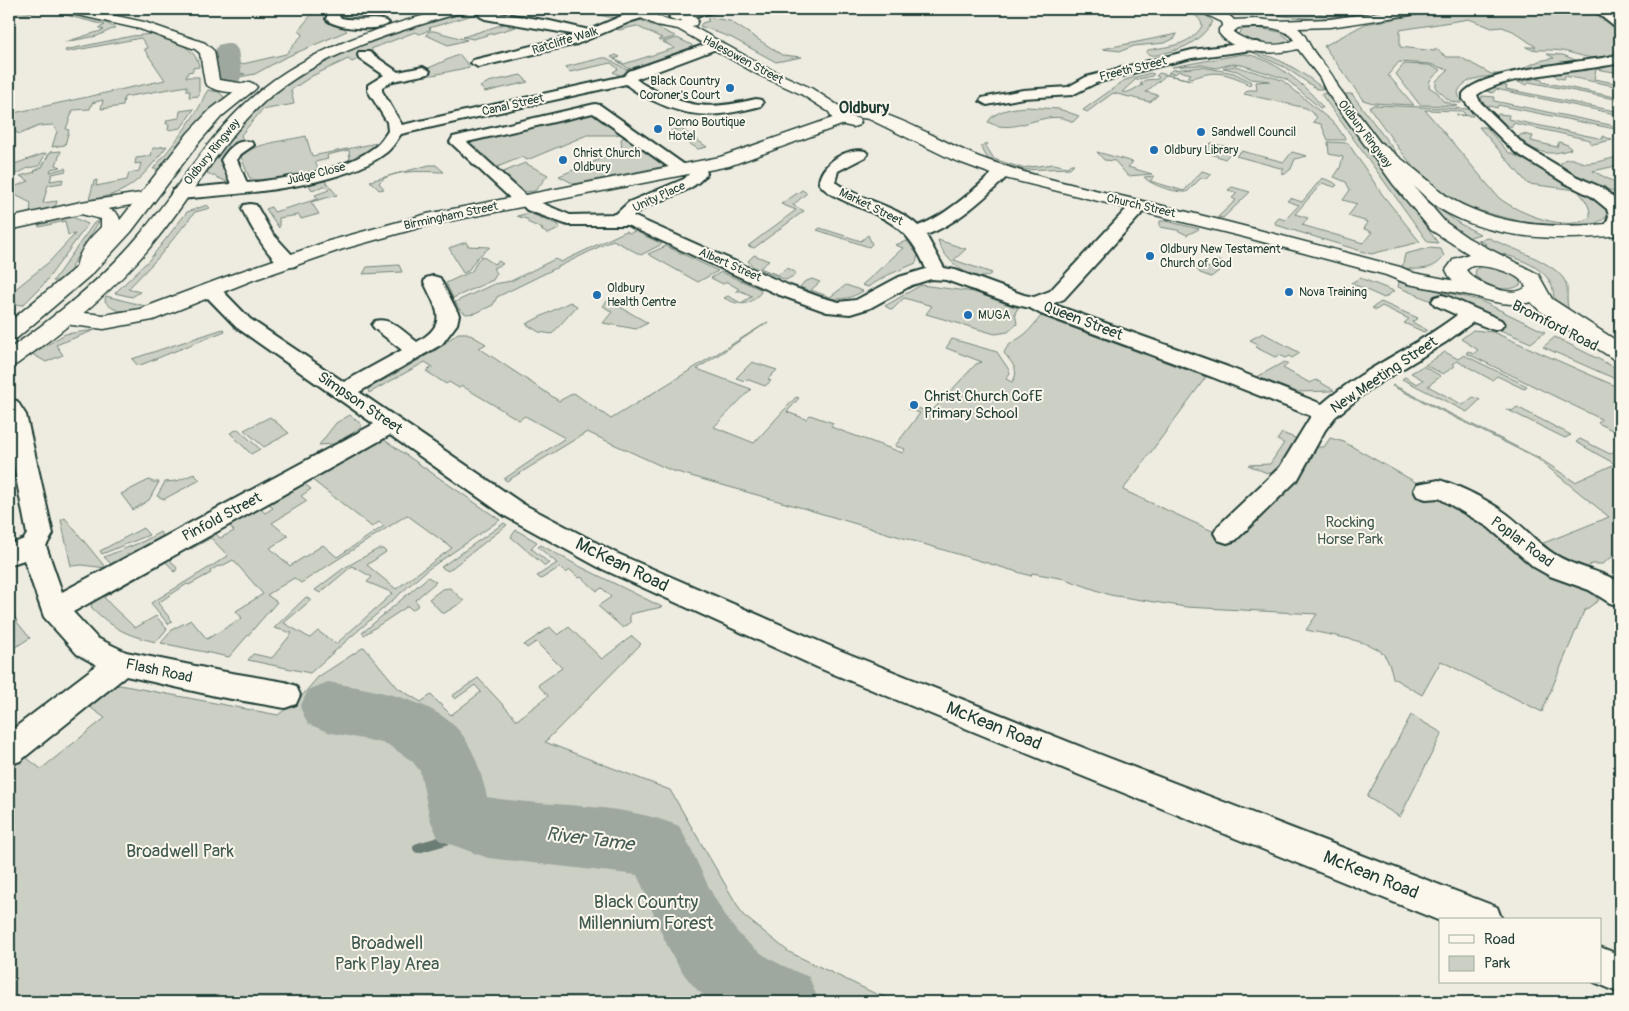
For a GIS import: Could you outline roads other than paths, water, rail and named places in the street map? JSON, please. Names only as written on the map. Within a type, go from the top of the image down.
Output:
[{"type":"main road","points":[[68,9],[139,24],[184,40],[207,51],[212,83],[222,86],[248,88],[265,86],[326,51],[369,38]]},
{"type":"main road","name":"Oldbury Ringway","points":[[9,359],[64,318],[134,255],[162,191],[194,137],[216,113],[248,88],[307,53],[384,22],[429,9]]},
{"type":"main road","name":"Oldbury Ringway","points":[[9,333],[86,269],[124,228],[263,96],[339,50],[424,19],[460,9]]},
{"type":"main road","name":"Oldbury Ringway","points":[[1205,9],[1227,20],[1227,34],[1233,39],[1259,47],[1298,66],[1331,88]]},
{"type":"main road","name":"Oldbury Ringway","points":[[1224,9],[1266,24],[1294,31],[1300,36],[1300,42],[1327,77],[1331,88],[1425,213],[1446,232],[1500,262],[1525,273],[1533,280],[1536,289],[1528,296],[1516,298],[1487,293],[1461,279],[1452,255],[1407,196],[1400,180]]},
{"type":"main road","points":[[1266,24],[1314,25],[1422,9]]},
{"type":"main road","name":"Halesowen Street","points":[[642,11],[673,21],[762,71],[806,91],[834,109],[851,116]]},
{"type":"main road","points":[[1300,42],[1340,27],[1384,15]]},
{"type":"main road","name":"Oldbury Ringway","points":[[1228,28],[1245,23],[1266,24]]},
{"type":"main road","name":"Oldbury Ringway","points":[[1259,47],[1286,47],[1300,42]]},
{"type":"main road","name":"Church Street","points":[[851,116],[894,126],[972,161],[1003,172],[1244,231],[1392,271],[1408,278],[1487,293]]},
{"type":"main road","name":"Birmingham Street","points":[[64,318],[104,322],[145,315],[288,262],[381,232],[427,220],[690,169],[742,157],[813,128],[851,116]]},
{"type":"main road","points":[[1375,147],[1445,204],[1476,218],[1510,228],[1538,232],[1568,234],[1616,229]]},
{"type":"main road","points":[[9,224],[162,191]]},
{"type":"main road","points":[[81,208],[108,215],[112,223],[111,228],[90,252],[86,269]]},
{"type":"main road","name":"Oldbury Ringway","points":[[1457,268],[1469,260],[1500,262]]},
{"type":"main road","name":"Church Street","points":[[1392,271],[1422,273],[1457,268]]},
{"type":"main road","name":"Bromford Road","points":[[1536,289],[1540,299],[1549,307],[1620,353]]},
{"type":"main road","points":[[60,292],[55,301],[56,308],[64,318]]},
{"type":"main road","name":"Bromford Road","points":[[1487,293],[1620,359]]},
{"type":"main road","points":[[9,341],[45,320],[64,318]]},
{"type":"street","points":[[336,9],[332,19],[343,23],[356,25],[384,22]]},
{"type":"street","points":[[673,21],[714,9]]},
{"type":"street","points":[[1598,9],[1620,24]]},
{"type":"street","name":"Ratcliffe Walk","points":[[486,60],[558,45],[590,34],[642,11]]},
{"type":"street","points":[[485,14],[590,34]]},
{"type":"street","name":"Freeth Street","points":[[1192,54],[1216,39],[1228,28]]},
{"type":"street","name":"Canal Street","points":[[396,131],[629,79],[634,74],[715,44]]},
{"type":"street","name":"Freeth Street","points":[[987,101],[1023,94],[1072,91],[1091,80],[1192,54],[1259,47]]},
{"type":"street","points":[[364,55],[396,77]]},
{"type":"street","points":[[1616,229],[1618,216],[1615,207],[1597,192],[1520,149],[1475,105],[1470,94],[1477,86],[1539,74],[1572,70],[1620,59]]},
{"type":"street","points":[[396,131],[394,122],[375,88],[378,82],[423,71]]},
{"type":"street","points":[[629,79],[630,82],[642,89],[674,106],[686,110],[702,112],[756,103]]},
{"type":"street","points":[[497,109],[512,126],[598,109],[690,169]]},
{"type":"street","name":"Unity Place","points":[[512,126],[464,137],[458,140],[458,142],[523,201],[568,220],[620,219],[635,206],[690,182],[699,173],[690,169]]},
{"type":"street","name":"Judge Close","points":[[162,191],[241,188],[311,178],[347,167],[386,146],[396,131]]},
{"type":"street","points":[[241,188],[229,160],[235,151],[246,146]]},
{"type":"street","name":"Market Street","points":[[860,154],[834,166],[827,176],[827,183],[836,191],[897,218],[920,231],[937,273]]},
{"type":"street","points":[[1541,162],[1620,199]]},
{"type":"street","points":[[920,231],[934,226],[978,195],[1003,172]]},
{"type":"street","points":[[1036,303],[1057,295],[1139,206]]},
{"type":"street","points":[[250,209],[264,235],[288,262]]},
{"type":"street","name":"Albert Street","points":[[620,219],[632,221],[787,291],[829,307],[841,308]]},
{"type":"street","name":"Queen Street","points":[[841,308],[862,305],[913,276],[937,273],[959,278],[1020,300],[1036,303],[1048,310],[1229,376],[1326,414]]},
{"type":"street","points":[[343,392],[435,340],[442,333],[449,320],[432,282]]},
{"type":"street","name":"Simpson Street","points":[[211,290],[243,323],[514,510]]},
{"type":"street","points":[[1442,301],[1494,324]]},
{"type":"street","name":"New Meeting Street","points":[[1227,533],[1290,473],[1307,439],[1326,414],[1380,373],[1436,339],[1471,314]]},
{"type":"street","points":[[382,325],[416,351]]},
{"type":"street","points":[[9,406],[15,415],[40,534],[33,546],[9,555]]},
{"type":"street","name":"Pinfold Street","points":[[54,609],[391,424]]},
{"type":"street","name":"Poplar Road","points":[[1426,490],[1439,489],[1447,491],[1497,520],[1543,560],[1559,569],[1599,583],[1620,595]]},
{"type":"street","name":"McKean Road","points":[[514,510],[608,560],[829,659],[1093,766],[1479,918]]},
{"type":"street","name":"Flash Road","points":[[33,546],[54,609],[87,646],[121,663],[220,684],[286,695]]},
{"type":"street","points":[[9,751],[121,663]]},
{"type":"street","points":[[1602,967],[1620,974]]},
{"type":"waterway","name":"River Tame","points":[[226,50],[230,76]]},
{"type":"waterway","name":"River Tame","points":[[328,707],[375,716],[406,725],[432,742],[446,761],[461,819],[488,828],[629,842],[657,848],[700,937],[719,963],[741,981],[784,1002]]},
{"type":"waterway","points":[[418,848],[488,828]]},
{"type":"place","name":"Black Country Coroner's Court","points":[[730,88]]},
{"type":"place","name":"Domo Boutique Hotel","points":[[658,129]]},
{"type":"place","name":"Sandwell Council","points":[[1201,132]]},
{"type":"place","name":"Oldbury Library","points":[[1154,150]]},
{"type":"place","name":"Christ Church Oldbury","points":[[563,160]]},
{"type":"place","name":"Oldbury New Testament Church of God","points":[[1150,256]]},
{"type":"place","name":"Nova Training","points":[[1289,292]]},
{"type":"place","name":"Oldbury Health Centre","points":[[597,295]]},
{"type":"place","name":"MUGA","points":[[968,315]]},
{"type":"place","name":"Christ Church CofE Primary School","points":[[914,405]]},
{"type":"district","name":"Oldbury","points":[[864,108]]},
{"type":"park label","name":"Rocking Horse Park","points":[[1350,530]]},
{"type":"park label","name":"Broadwell Park","points":[[180,851]]},
{"type":"park label","name":"Black Country Millennium Forest","points":[[646,912]]},
{"type":"park label","name":"Broadwell Park Play Area","points":[[387,953]]}]
